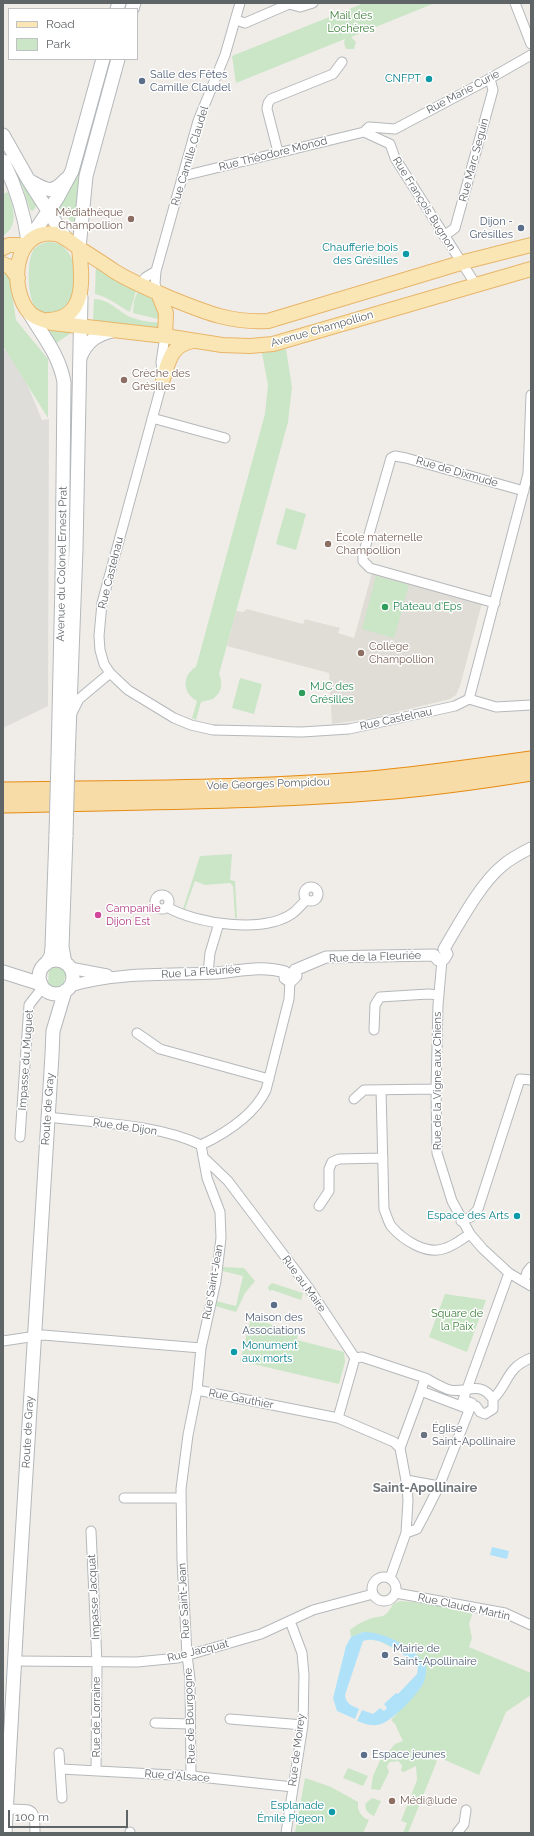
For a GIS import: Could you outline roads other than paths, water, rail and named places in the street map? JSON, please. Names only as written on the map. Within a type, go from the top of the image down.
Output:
[{"type":"highway","name":"Voie Georges Pompidou","points":[[3,790],[173,788],[319,782],[389,777],[531,759]]},
{"type":"highway","name":"Voie Georges Pompidou","points":[[3,805],[230,800],[324,796],[452,785],[531,773]]},
{"type":"main road","points":[[103,60],[72,171],[58,197],[27,243],[19,260],[18,278],[24,304],[33,315],[44,320],[62,318],[69,312],[80,297],[79,248],[86,176],[118,60]]},
{"type":"main road","points":[[3,135],[66,239]]},
{"type":"main road","points":[[3,161],[23,208],[27,243]]},
{"type":"main road","points":[[29,180],[47,190],[51,190],[59,186],[72,171]]},
{"type":"main road","points":[[3,248],[9,245],[27,243],[46,234],[56,234],[79,248]]},
{"type":"main road","name":"Avenue Champollion","points":[[79,248],[115,271],[158,293],[214,316],[251,322],[268,321],[460,263],[531,245]]},
{"type":"main road","points":[[3,264],[10,267],[18,278]]},
{"type":"main road","name":"Avenue Champollion","points":[[44,320],[61,325],[165,336],[236,346],[273,344],[531,269]]},
{"type":"main road","points":[[158,293],[166,313],[165,336]]},
{"type":"main road","name":"Avenue du Colonel Ernest Prat","points":[[63,759],[70,718],[76,549],[80,297]]},
{"type":"main road","name":"Avenue du Colonel Ernest Prat","points":[[24,304],[54,350],[62,370],[64,382],[62,581],[63,759],[61,834]]},
{"type":"main road","points":[[78,362],[86,345],[101,334],[112,331]]},
{"type":"main road","points":[[163,379],[171,356],[176,348],[193,340]]},
{"type":"main road","points":[[43,988],[39,979],[44,966],[51,956],[61,834]]},
{"type":"main road","points":[[3,971],[55,994],[68,988],[73,977],[62,947],[61,834]]},
{"type":"main road","points":[[3,971],[30,971],[44,966],[52,961],[60,961],[68,966]]},
{"type":"main road","name":"Route de Gray","points":[[43,988],[53,1031]]},
{"type":"main road","name":"Route de Gray","points":[[5,1833],[33,1337],[53,1031],[68,988]]},
{"type":"street","name":"Rue Camille Claudel","points":[[158,293],[155,284],[156,271],[198,121],[225,55],[240,3]]},
{"type":"street","points":[[236,20],[245,23],[289,4],[300,8],[313,3]]},
{"type":"street","points":[[515,3],[531,44]]},
{"type":"street","name":"Rue Marie Curie","points":[[395,129],[490,79],[531,55]]},
{"type":"street","points":[[278,152],[267,108],[268,103],[271,99],[332,74],[342,62]]},
{"type":"street","name":"Rue Marc Seguin","points":[[444,236],[455,228],[493,90],[490,79]]},
{"type":"street","name":"Rue Théodore Monod","points":[[183,176],[364,132],[369,127],[395,129]]},
{"type":"street","points":[[364,132],[390,144],[395,129]]},
{"type":"street","name":"Rue François Bugnon","points":[[390,144],[395,158],[460,263]]},
{"type":"street","points":[[460,263],[476,285]]},
{"type":"street","points":[[140,284],[146,277],[156,271]]},
{"type":"street","name":"Rue Castelnau","points":[[165,336],[161,362],[163,379],[102,603],[99,636],[100,650],[104,664],[110,673],[128,690],[174,718],[191,726],[213,730],[302,732],[349,729],[455,706],[469,699]]},
{"type":"street","points":[[531,395],[530,474],[524,491],[469,699],[496,707],[531,705]]},
{"type":"street","points":[[152,418],[224,438]]},
{"type":"street","name":"Rue de Dixmude","points":[[495,603],[370,568],[363,561],[363,555],[386,470],[391,458],[395,456],[524,491]]},
{"type":"street","points":[[70,718],[74,706],[79,699],[110,673]]},
{"type":"street","points":[[440,955],[472,903],[501,866],[531,848]]},
{"type":"street","points":[[167,908],[183,914],[219,923],[248,924],[274,921],[293,913],[306,900]]},
{"type":"street","points":[[208,973],[210,953],[219,923]]},
{"type":"street","name":"Rue de la Fleuriée","points":[[290,974],[326,957],[440,955]]},
{"type":"street","name":"Rue de la Vigne aux Chiens","points":[[440,955],[436,1089],[437,1152],[452,1201],[461,1221],[487,1254],[509,1272],[528,1284]]},
{"type":"street","name":"Rue La Fleuriée","points":[[68,966],[117,977]]},
{"type":"street","name":"Rue La Fleuriée","points":[[68,988],[117,977],[208,973],[265,968],[290,974]]},
{"type":"street","points":[[201,1145],[226,1130],[254,1108],[266,1090],[289,999],[290,974]]},
{"type":"street","name":"Impasse du Muguet","points":[[20,1137],[29,1005],[43,988]]},
{"type":"street","points":[[374,1030],[375,1005],[380,997],[428,994],[439,995]]},
{"type":"street","points":[[137,1033],[160,1049],[269,1079]]},
{"type":"street","points":[[461,1221],[471,1217],[478,1209],[520,1079],[531,1080]]},
{"type":"street","points":[[354,1098],[364,1090],[436,1089]]},
{"type":"street","points":[[381,1090],[384,1209],[391,1226],[404,1238],[418,1246],[434,1250],[445,1249],[470,1234]]},
{"type":"street","name":"Rue de Dijon","points":[[48,1117],[158,1132],[185,1138],[201,1145]]},
{"type":"street","name":"Rue Saint-Jean","points":[[201,1145],[207,1178],[220,1212],[221,1238],[216,1281],[201,1348]]},
{"type":"street","name":"Rue au Maire","points":[[202,1157],[228,1181],[308,1287],[355,1358]]},
{"type":"street","points":[[319,1206],[329,1191],[328,1169],[332,1162],[339,1159],[383,1158]]},
{"type":"street","points":[[528,1284],[527,1272],[531,1267]]},
{"type":"street","points":[[471,1406],[472,1404],[463,1400],[509,1272]]},
{"type":"street","points":[[3,1341],[43,1335],[201,1348]]},
{"type":"street","name":"Rue Gauthier","points":[[201,1348],[197,1390],[338,1418],[394,1442],[400,1448]]},
{"type":"street","points":[[338,1418],[355,1358],[362,1357],[425,1378],[449,1390],[458,1391],[468,1388],[482,1391],[490,1395],[493,1399],[493,1409],[485,1414],[480,1412],[476,1406],[466,1408],[421,1391]]},
{"type":"street","points":[[493,1399],[500,1392],[514,1368],[531,1358]]},
{"type":"street","points":[[390,1578],[406,1533],[408,1501],[400,1448],[425,1378]]},
{"type":"street","name":"Rue Saint-Jean","points":[[187,1655],[182,1560],[181,1498],[188,1436],[197,1390]]},
{"type":"street","points":[[406,1533],[417,1529],[439,1486],[471,1406]]},
{"type":"street","points":[[406,1480],[439,1486]]},
{"type":"street","points":[[124,1498],[181,1498]]},
{"type":"street","name":"Impasse Jacquat","points":[[90,1531],[97,1662]]},
{"type":"street","points":[[383,1576],[390,1578],[395,1583],[396,1593],[392,1599],[386,1601],[378,1600],[373,1594],[372,1586],[376,1580],[383,1576]]},
{"type":"street","name":"Rue Claude Martin","points":[[396,1593],[505,1614],[531,1625]]},
{"type":"street","name":"Rue Jacquat","points":[[14,1661],[138,1662],[178,1658],[261,1634],[313,1610],[373,1594]]},
{"type":"street","name":"Rue de Moirey","points":[[286,1833],[303,1725],[304,1675],[302,1652],[290,1621]]},
{"type":"street","name":"Rue de Bourgogne","points":[[187,1655],[190,1679],[191,1776]]},
{"type":"street","name":"Rue de Lorraine","points":[[96,1771],[97,1662]]},
{"type":"street","points":[[230,1719],[303,1725]]},
{"type":"street","points":[[155,1724],[190,1724]]},
{"type":"street","points":[[59,1753],[62,1798]]},
{"type":"street","name":"Rue d'Alsace","points":[[61,1769],[191,1776],[293,1788]]},
{"type":"street","points":[[7,1809],[27,1810],[32,1812],[35,1816],[34,1833]]},
{"type":"street","points":[[458,1833],[464,1824],[466,1810]]},
{"type":"water","points":[[492,1547],[509,1551],[507,1559],[490,1555]]},
{"type":"water","points":[[363,1632],[380,1634],[398,1642],[415,1653],[426,1666],[424,1682],[414,1697],[386,1722],[378,1725],[369,1725],[357,1721],[362,1710],[373,1714],[380,1708],[384,1711],[387,1708],[384,1704],[396,1693],[398,1694],[417,1674],[418,1668],[415,1663],[390,1646],[376,1640],[363,1641],[345,1695],[351,1705],[359,1709],[355,1719],[337,1711],[333,1698],[346,1646],[351,1637]]},
{"type":"place","name":"CNFPT","points":[[429,79]]},
{"type":"place","name":"Salle des Fêtes Camille Claudel","points":[[142,81]]},
{"type":"place","name":"Médiathèque Champollion","points":[[131,219]]},
{"type":"place","name":"Dijon - Grésilles","points":[[521,228]]},
{"type":"place","name":"Chaufferie bois des Grésilles","points":[[406,254]]},
{"type":"place","name":"Crèche des Grésilles","points":[[124,380]]},
{"type":"place","name":"École maternelle Champollion","points":[[328,544]]},
{"type":"place","name":"Plateau d'Eps","points":[[385,607]]},
{"type":"place","name":"Collège Champollion","points":[[361,653]]},
{"type":"place","name":"MJC des Grésilles","points":[[302,693]]},
{"type":"place","name":"Campanile Dijon Est","points":[[98,915]]},
{"type":"place","name":"Espace des Arts","points":[[517,1216]]},
{"type":"place","name":"Maison des Associations","points":[[274,1305]]},
{"type":"place","name":"Monument aux morts","points":[[234,1352]]},
{"type":"place","name":"Église Saint-Apollinaire","points":[[424,1435]]},
{"type":"place","name":"Mairie de Saint-Apollinaire","points":[[385,1655]]},
{"type":"place","name":"Espace jeunes","points":[[364,1755]]},
{"type":"place","name":"Médi@lude","points":[[392,1801]]},
{"type":"place","name":"Esplanade Émile Pigeon","points":[[332,1812]]},
{"type":"district","name":"Saint-Apollinaire","points":[[425,1488]]},
{"type":"park label","name":"Mail des Lochères","points":[[351,22]]},
{"type":"park label","name":"Square de la Paix","points":[[457,1320]]}]
